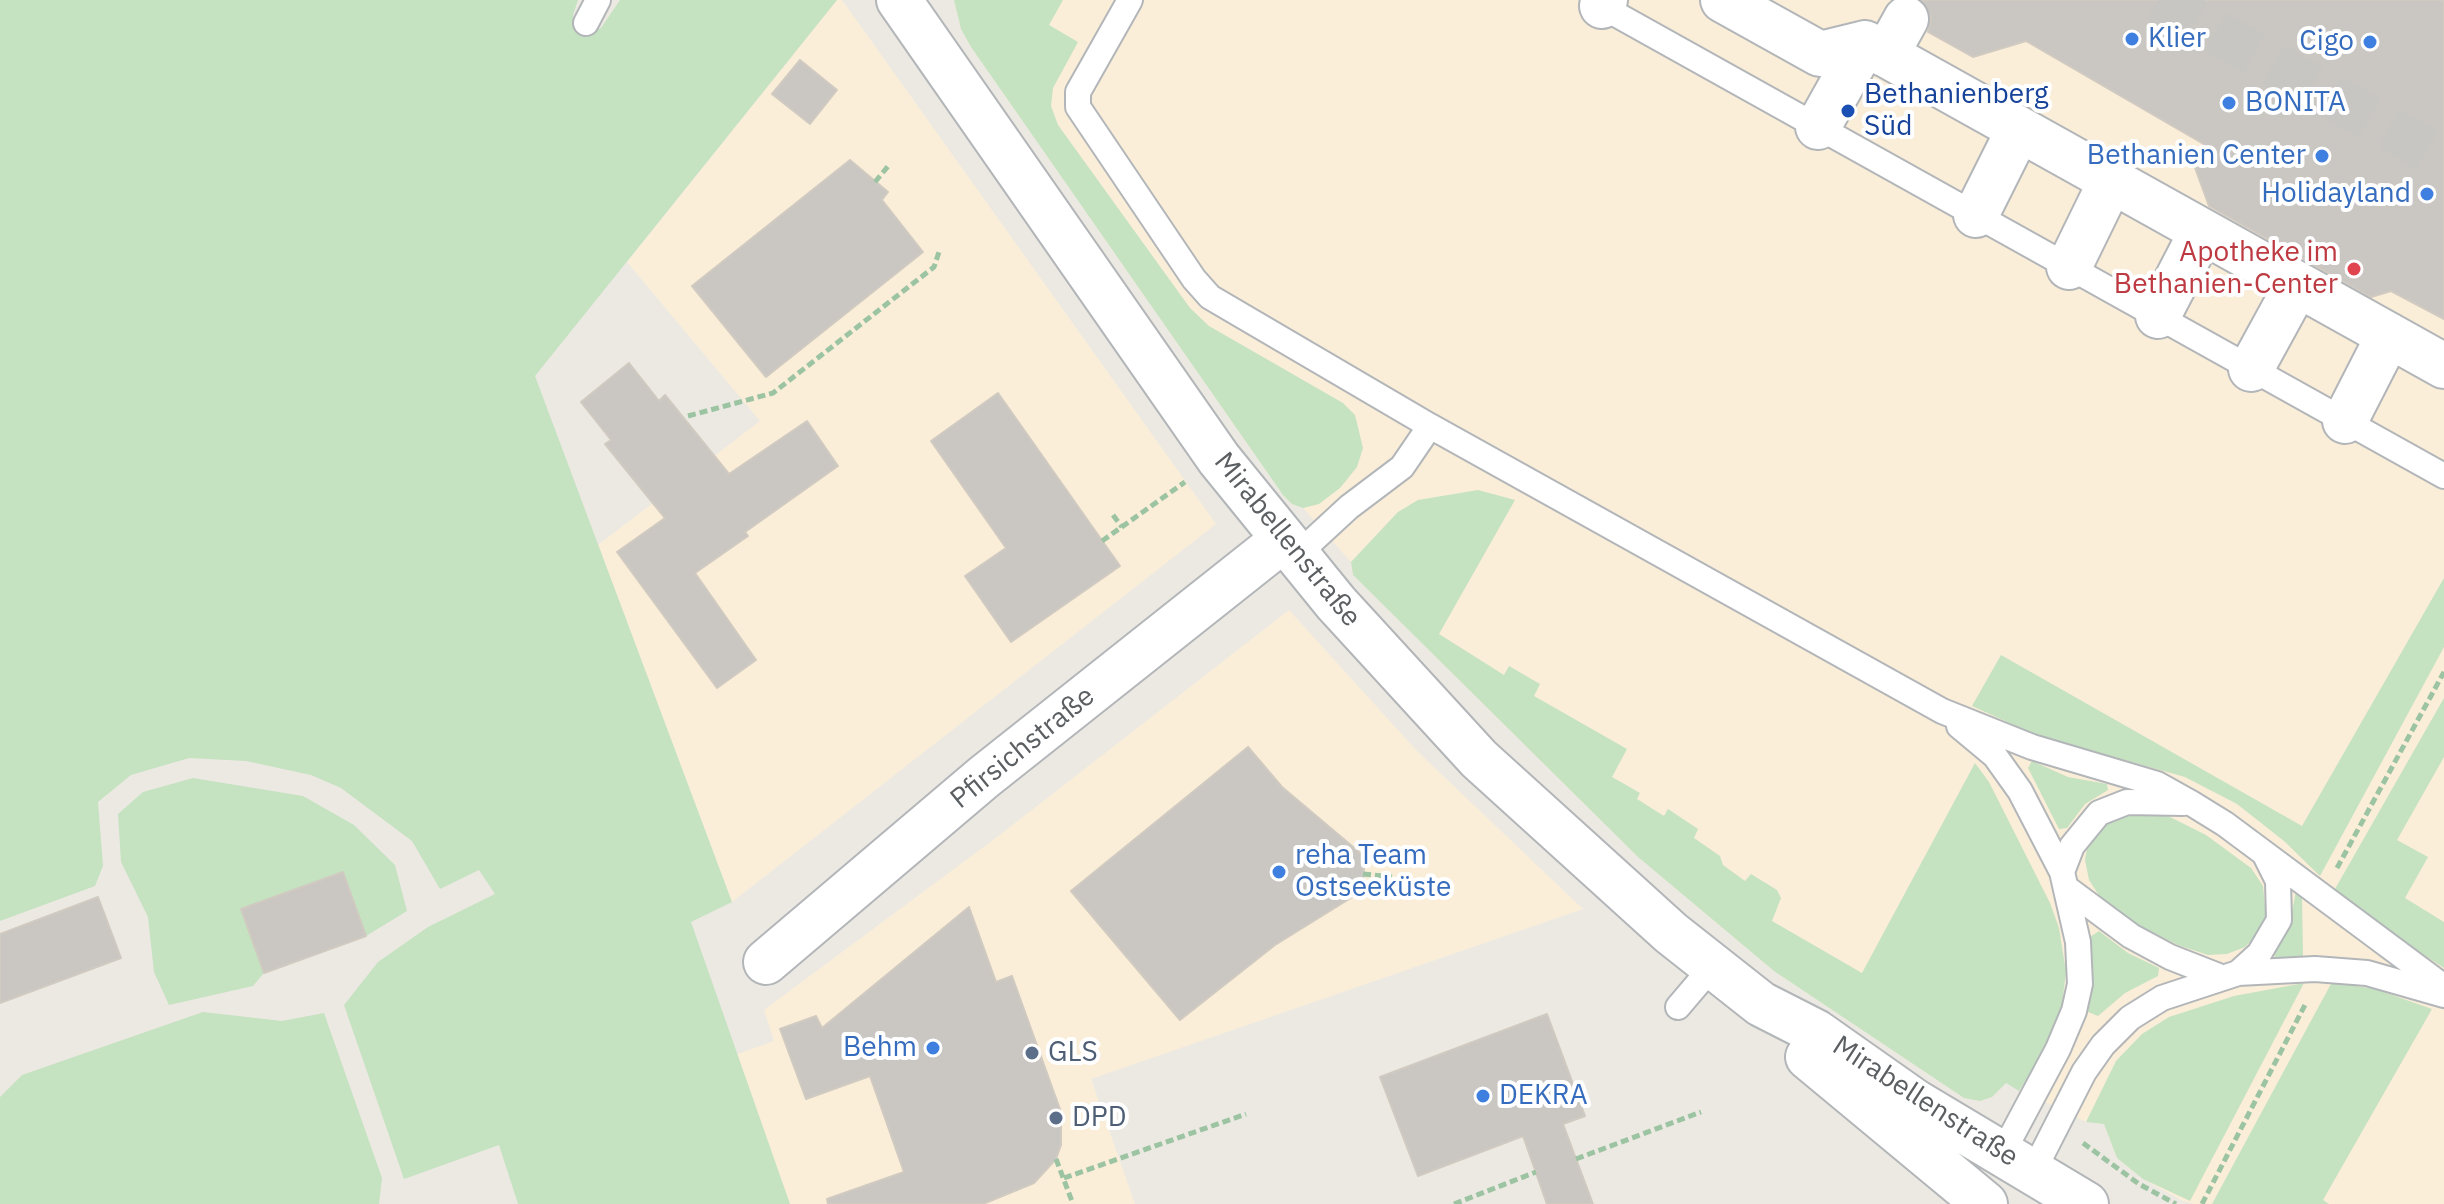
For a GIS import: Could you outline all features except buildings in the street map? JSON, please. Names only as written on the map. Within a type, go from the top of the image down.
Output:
[{"type":"street","name":"Mirabellenstraße","points":[[899,0],[1219,459],[1423,702],[1479,759],[1568,843],[1712,967],[1761,1004],[1816,1032],[1914,1101],[2086,1204]]},
{"type":"street","points":[[1723,0],[1820,54],[1886,39],[2019,129],[2444,366]]},
{"type":"street","points":[[1818,127],[1886,39]]},
{"type":"street","points":[[1976,215],[2019,129]]},
{"type":"street","points":[[2069,267],[2111,181]]},
{"type":"street","points":[[2158,316],[2202,231]]},
{"type":"street","points":[[2251,369],[2297,285]]},
{"type":"street","points":[[2345,421],[2389,335]]},
{"type":"street","name":"Pfirsichstraße","points":[[766,962],[984,777],[1290,547]]},
{"type":"street","name":"Mirabellenstraße","points":[[1761,1004],[1800,1051],[1989,1204]]},
{"type":"street","points":[[1989,1204],[2017,1163]]},
{"type":"lane","points":[[586,23],[598,0]]},
{"type":"lane","points":[[1130,0],[1078,92],[1078,107],[1194,279],[1210,297],[1430,426],[1942,711],[2032,747],[2157,784],[2191,803],[2263,852],[2444,987]]},
{"type":"lane","points":[[1599,2],[2444,476]]},
{"type":"lane","points":[[1290,547],[1402,467],[1430,426]]},
{"type":"lane","points":[[1942,711],[1995,756],[2020,791],[2066,881],[2078,942],[2080,984],[2074,1011],[2017,1163]]},
{"type":"lane","points":[[2066,881],[2072,846],[2099,813],[2127,802],[2191,803]]},
{"type":"lane","points":[[2230,975],[2259,954],[2279,920],[2278,881],[2263,852]]},
{"type":"lane","points":[[2066,881],[2131,936],[2170,957],[2230,975]]},
{"type":"lane","points":[[1678,1007],[1712,967]]},
{"type":"lane","points":[[2017,1163],[2055,1132],[2084,1072],[2103,1045],[2130,1018],[2162,998],[2230,975],[2315,969],[2367,973],[2444,995]]},
{"type":"path","points":[[875,182],[889,165]]},
{"type":"path","points":[[688,416],[773,393],[934,267],[939,252]]},
{"type":"path","points":[[1102,541],[1219,459]]},
{"type":"path","points":[[1113,515],[1122,527]]},
{"type":"path","points":[[1363,874],[1392,877]]},
{"type":"path","points":[[1576,1159],[1701,1112]]},
{"type":"path","points":[[1064,1178],[1246,1114]]},
{"type":"path","points":[[2055,1132],[2085,1144],[2139,1184],[2176,1204]]},
{"type":"path","points":[[1056,1159],[1073,1204]]},
{"type":"path","points":[[1454,1204],[1536,1172]]},
{"type":"shaded area","points":[[837,0],[842,0],[1216,524],[732,902],[598,545],[760,421],[627,262]]},
{"type":"shaded area","points":[[954,0],[2444,0],[2444,1204],[2194,1204],[2183,1201],[2143,1179],[2117,1158],[2104,1124],[2086,1122],[2006,1083],[1992,1097],[1980,1101],[1964,1098],[1774,971],[1638,857],[1353,575],[1351,562],[1303,508],[1292,504],[1283,495],[971,47],[961,29]]},
{"type":"shaded area","name":"reha Team Ostseeküste","points":[[1289,610],[1417,751],[1583,909],[1091,1079],[1135,1204],[790,1204],[735,1055],[774,1041],[764,1010],[1001,834]]},
{"type":"green space","points":[[0,0],[578,0],[573,15],[575,22],[593,31],[601,28],[620,0],[837,0],[535,376],[732,902],[691,922],[790,1204],[518,1204],[499,1145],[404,1179],[344,1005],[378,962],[428,927],[495,894],[479,870],[440,889],[412,841],[341,788],[311,775],[246,761],[189,758],[131,775],[98,802],[103,866],[95,886],[0,921]]},
{"type":"green space","points":[[954,0],[1063,0],[1049,25],[1078,42],[1053,88],[1051,106],[1058,125],[1190,308],[1209,326],[1343,403],[1355,415],[1363,448],[1357,467],[1340,488],[1319,504],[1303,508],[1292,504],[1283,495],[971,47],[961,29]]},
{"type":"green space","points":[[1478,490],[1515,500],[1439,634],[1504,675],[1509,666],[1540,684],[1534,696],[1627,749],[1612,777],[1640,793],[1637,799],[1664,816],[1668,809],[1698,829],[1694,838],[1720,856],[1723,865],[1745,881],[1751,874],[1777,890],[1781,898],[1772,921],[1862,973],[1975,763],[1989,782],[2050,903],[2059,928],[2066,972],[2062,1004],[2048,1046],[2019,1091],[2006,1083],[1992,1097],[1980,1101],[1964,1098],[1774,971],[1638,857],[1353,575],[1351,562],[1398,512],[1418,500]]},
{"type":"green space","points":[[2444,578],[2444,647],[2320,876],[2284,841],[2237,804],[2185,777],[2036,735],[1972,706],[2001,655],[2302,826]]},
{"type":"green space","points":[[2444,698],[2444,757],[2397,840],[2428,857],[2405,898],[2444,922],[2444,968],[2365,917],[2335,889]]},
{"type":"green space","points":[[2032,761],[2068,777],[2107,784],[2108,790],[2085,804],[2067,828],[2059,829],[2028,768]]},
{"type":"green space","points":[[193,778],[303,796],[354,825],[395,865],[407,911],[366,936],[343,872],[241,909],[264,973],[253,986],[169,1005],[154,972],[148,917],[121,862],[118,814],[143,792]]},
{"type":"green space","points":[[2139,811],[2168,816],[2206,835],[2251,868],[2263,886],[2266,916],[2259,933],[2245,947],[2227,954],[2208,955],[2178,945],[2138,925],[2100,897],[2089,880],[2085,860],[2088,843],[2101,827],[2119,815]]},
{"type":"green space","points":[[2296,891],[2302,895],[2303,957],[2279,963],[2274,955],[2289,927]]},
{"type":"green space","points":[[2099,931],[2128,953],[2159,968],[2158,976],[2125,993],[2098,1016],[2088,1012],[2092,975],[2087,939]]},
{"type":"green space","points":[[2332,982],[2375,989],[2432,1009],[2323,1200],[2329,1204],[2212,1204]]},
{"type":"green space","points":[[2304,983],[2190,1201],[2143,1179],[2117,1158],[2104,1124],[2086,1122],[2116,1061],[2142,1034],[2169,1017],[2234,996]]},
{"type":"green space","points":[[203,1012],[282,1021],[324,1013],[382,1178],[379,1204],[0,1204],[0,1097],[22,1075]]},
{"type":"tunnel","points":[[2158,0],[2444,159]]},
{"type":"place","name":"Klier","points":[[2132,39]]},
{"type":"place","name":"Cigo","points":[[2370,42]]},
{"type":"place","name":"BONITA","points":[[2229,103]]},
{"type":"place","name":"Bethanienberg Süd","points":[[1848,111]]},
{"type":"place","name":"Bethanien Center","points":[[2322,156]]},
{"type":"place","name":"Holidayland","points":[[2427,194]]},
{"type":"place","name":"Apotheke im Bethanien-Center","points":[[2354,269]]},
{"type":"place","name":"reha Team Ostseeküste","points":[[1279,872]]},
{"type":"place","name":"Behm","points":[[933,1048]]},
{"type":"place","name":"GLS","points":[[1032,1053]]},
{"type":"place","name":"DEKRA","points":[[1483,1096]]},
{"type":"place","name":"DPD","points":[[1056,1118]]}]
